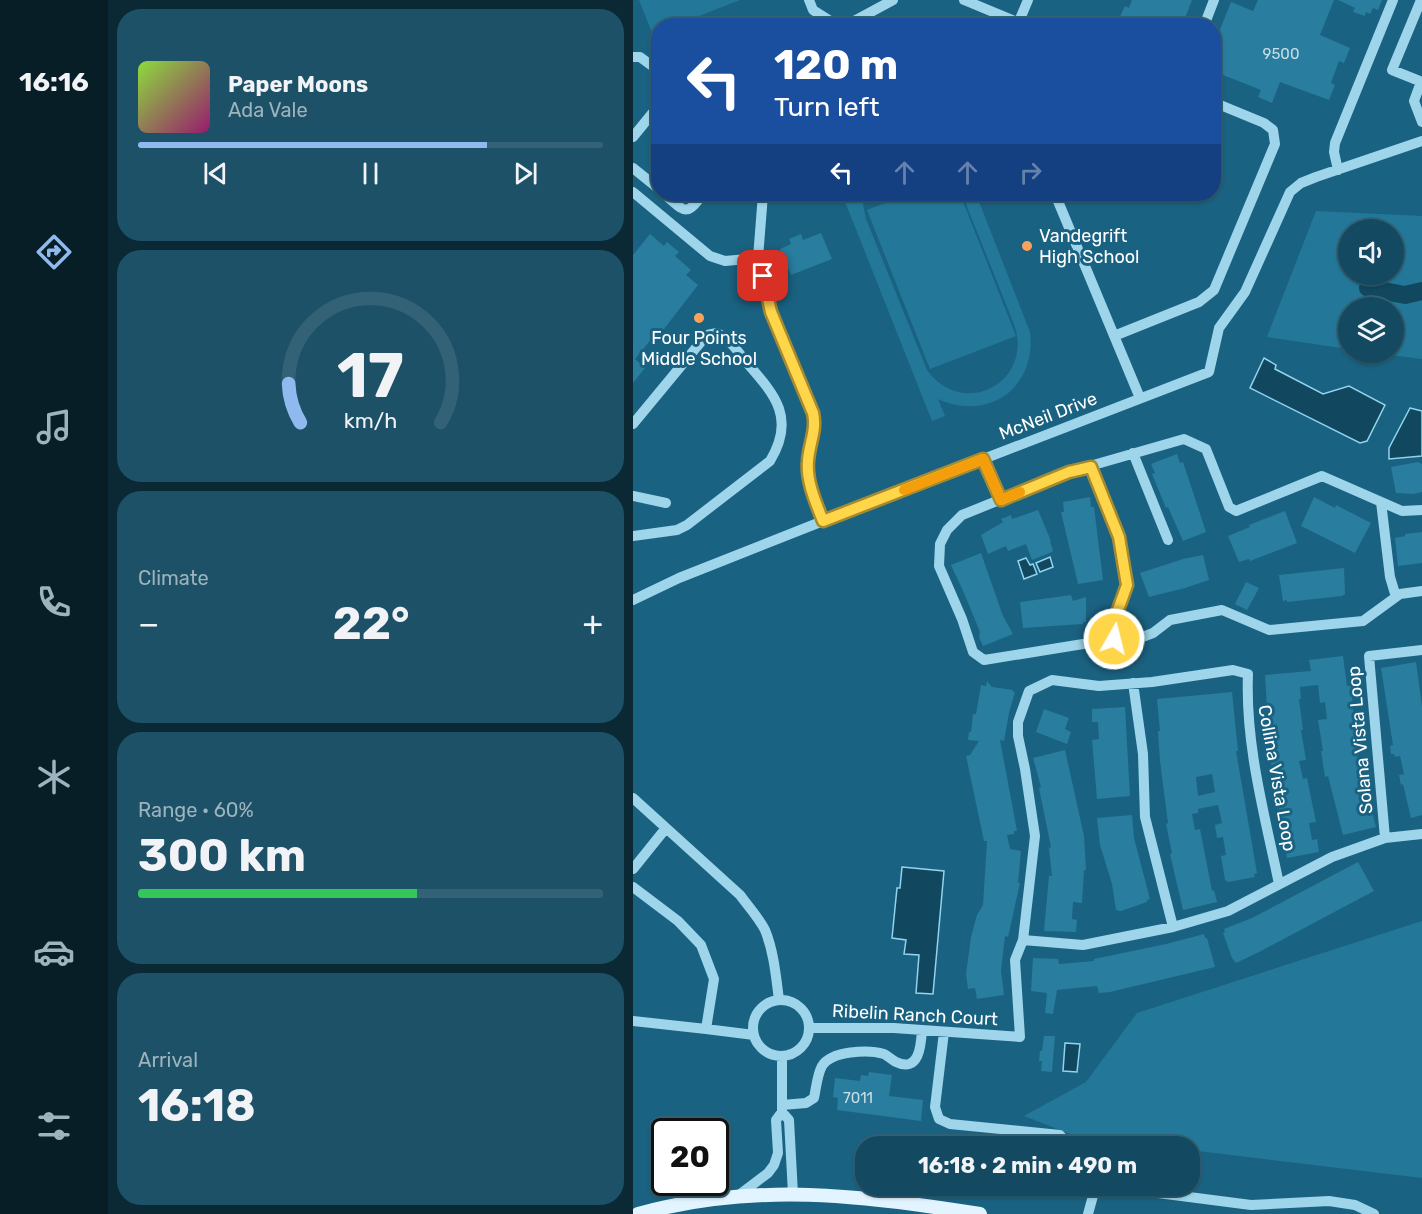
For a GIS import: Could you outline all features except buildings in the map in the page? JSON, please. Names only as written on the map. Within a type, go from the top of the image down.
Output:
[{"type":"main road","points":[[638,1214],[739,1195],[793,1194],[892,1200],[981,1214]]},
{"type":"street","points":[[809,0],[813,10],[826,18]]},
{"type":"street","points":[[860,18],[893,0]]},
{"type":"street","points":[[964,0],[1007,18]]},
{"type":"street","points":[[1023,18],[1028,0]]},
{"type":"street","points":[[1207,18],[1214,0]]},
{"type":"street","points":[[1393,0],[1335,143],[1334,152],[1338,170],[1422,141]]},
{"type":"street","points":[[1421,0],[1392,69],[1421,82],[1414,101],[1422,122]]},
{"type":"street","points":[[633,57],[640,57],[651,65]]},
{"type":"street","points":[[1114,336],[1199,302],[1214,290],[1275,144],[1273,130],[1264,123],[1221,105]]},
{"type":"street","points":[[633,137],[651,115]]},
{"type":"street","points":[[633,168],[651,183]]},
{"type":"street","name":"McNeil Drive","points":[[633,600],[679,578],[823,521],[1209,372],[1219,328],[1245,292],[1290,192],[1301,183],[1338,170]]},
{"type":"street","points":[[633,192],[710,256],[725,261],[759,258]]},
{"type":"street","points":[[673,201],[684,210],[689,210],[698,201]]},
{"type":"street","points":[[763,201],[759,258],[771,312],[813,413],[815,422],[808,460],[809,477],[823,521]]},
{"type":"street","points":[[1058,201],[1140,398]]},
{"type":"street","points":[[633,424],[707,335],[717,333],[729,342],[769,388],[779,405],[782,427],[777,449],[770,461],[687,525],[677,530],[633,536]]},
{"type":"street","points":[[1422,510],[1402,511],[1322,476],[1236,511],[1229,507],[1206,449],[1184,439],[1069,472],[962,515],[947,530],[940,543],[939,566],[962,619],[973,652],[984,660],[1114,639],[1132,642],[1153,633],[1170,620],[1222,610],[1269,630],[1363,621],[1400,594],[1422,591]]},
{"type":"street","points":[[1133,453],[1168,540]]},
{"type":"street","points":[[983,459],[1001,500]]},
{"type":"street","points":[[1091,467],[1119,537],[1127,585],[1118,610],[1114,639]]},
{"type":"street","points":[[633,496],[666,502]]},
{"type":"street","points":[[1381,502],[1390,577],[1396,597]]},
{"type":"street","name":"Solana Vista Loop","points":[[1385,838],[1369,656],[1422,650]]},
{"type":"street","name":"Collina Vista Loop","points":[[1020,1037],[1015,960],[1023,940],[1035,836],[1018,736],[1018,722],[1029,691],[1052,680],[1099,686],[1152,682],[1233,670],[1248,675],[1247,697],[1254,758],[1279,884]]},
{"type":"street","points":[[1133,683],[1143,754],[1145,817],[1173,927]]},
{"type":"street","points":[[633,798],[740,895],[764,930],[772,954],[779,1000]]},
{"type":"street","points":[[633,869],[666,828]]},
{"type":"street","name":"Solana Vista Loop","points":[[1023,940],[1083,945],[1173,927],[1228,911],[1332,857],[1385,838],[1422,834]]},
{"type":"street","points":[[633,887],[678,921],[701,945],[714,979],[706,1029]]},
{"type":"street","points":[[779,1000],[796,1005],[803,1011],[809,1028],[807,1038],[801,1047],[793,1053],[782,1056],[762,1049],[755,1040],[754,1019],[759,1010],[768,1003],[779,1000]]},
{"type":"street","points":[[633,1021],[754,1035]]},
{"type":"street","name":"Ribelin Ranch Court","points":[[809,1028],[923,1030],[1020,1037]]},
{"type":"street","points":[[782,1108],[806,1103],[814,1098],[821,1067],[838,1054],[885,1054],[896,1062],[906,1065],[914,1061],[920,1053],[923,1030]]},
{"type":"street","points":[[944,1032],[935,1107],[939,1119],[950,1124],[1061,1136]]},
{"type":"street","points":[[739,1195],[768,1173],[778,1153],[776,1120],[782,1108],[782,1056]]},
{"type":"street","points":[[782,1108],[789,1120],[793,1194]]},
{"type":"street","points":[[1088,1214],[1093,1196]]},
{"type":"street","points":[[1181,1196],[1251,1205],[1329,1201],[1355,1205],[1374,1214]]},
{"type":"shaded area","points":[[639,0],[740,0],[694,18],[651,18],[651,30]]},
{"type":"shaded area","points":[[845,201],[863,201],[866,219],[927,370],[942,385],[958,392],[975,393],[991,388],[1004,379],[1013,365],[1018,347],[1015,327],[965,201],[979,201],[1030,332],[1030,352],[1026,369],[1006,395],[975,406],[957,405],[938,399],[945,416],[932,421]]},
{"type":"shaded area","points":[[891,201],[963,201],[1016,336],[930,369],[867,210]]},
{"type":"shaded area","points":[[1316,211],[1422,216],[1422,359],[1404,357],[1404,297],[1338,297],[1338,348],[1267,337]]},
{"type":"shaded area","points":[[1264,358],[1276,365],[1275,369],[1323,394],[1349,386],[1385,405],[1367,441],[1360,443],[1250,388]]},
{"type":"shaded area","points":[[1410,408],[1422,411],[1422,456],[1389,459],[1389,448]]},
{"type":"shaded area","points":[[1050,557],[1053,567],[1040,572],[1036,563]]},
{"type":"shaded area","points":[[1026,558],[1030,565],[1033,564],[1037,574],[1024,579],[1018,561]]},
{"type":"shaded area","points":[[902,867],[944,871],[933,994],[916,993],[919,955],[904,954],[906,940],[892,938],[897,888],[900,888]]},
{"type":"shaded area","points":[[1422,921],[1422,1178],[1200,1151],[1200,1136],[1076,1136],[1024,1116],[1086,1082],[1137,1013]]},
{"type":"shaded area","points":[[1065,1043],[1080,1044],[1077,1072],[1063,1071]]},
{"type":"waterway","points":[[1368,288],[1405,295],[1422,291]]},
{"type":"slow traffic","points":[[904,490],[983,459],[1001,500],[1020,492]]},
{"type":"place","name":"Vandegrift High School","points":[[1027,246]]},
{"type":"place","name":"Four Points Middle School","points":[[699,318]]},
{"type":"route","points":[[763,276],[771,312],[813,413],[815,422],[808,460],[809,477],[823,521],[983,459],[1001,500],[1069,472],[1091,467],[1119,537],[1127,585],[1118,610],[1114,639]]}]
